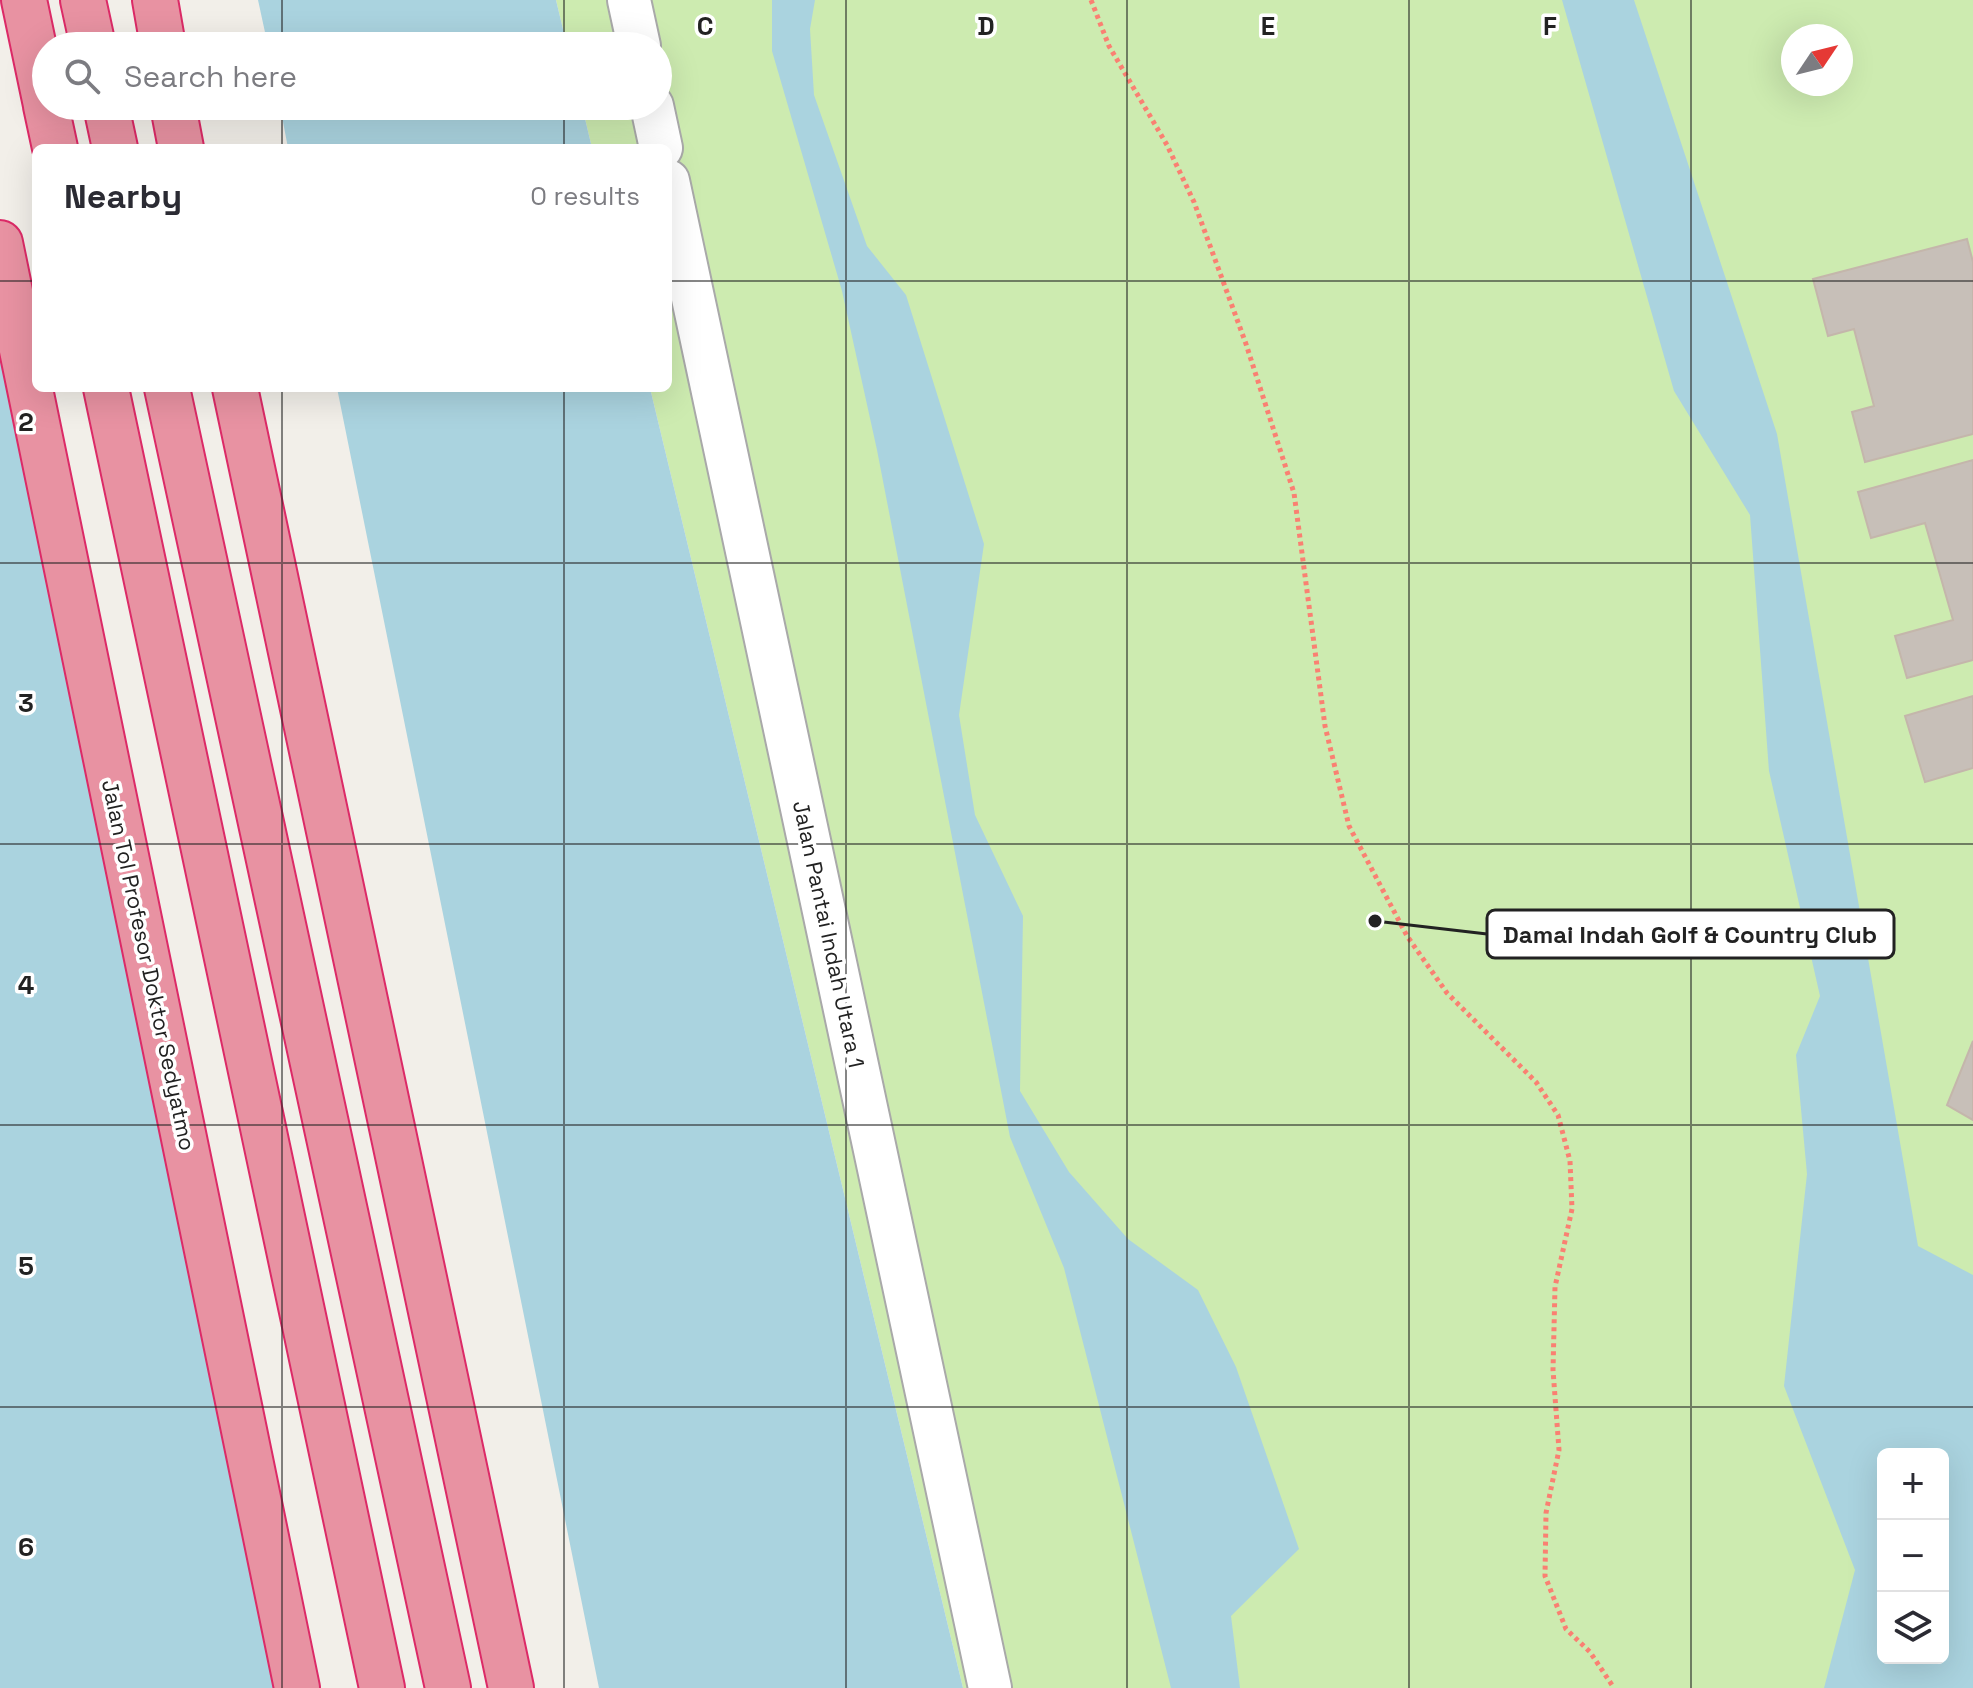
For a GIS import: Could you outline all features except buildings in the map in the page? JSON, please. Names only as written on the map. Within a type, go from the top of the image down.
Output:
[{"type":"highway","points":[[24,0],[32,39]]},
{"type":"highway","points":[[83,0],[90,32]]},
{"type":"highway","points":[[155,0],[161,32]]},
{"type":"highway","points":[[49,120],[54,144]]},
{"type":"highway","points":[[109,120],[114,144]]},
{"type":"highway","points":[[176,120],[180,144]]},
{"type":"highway","name":"Jalan Tol Profesor Doktor Sedyatmo","points":[[0,243],[297,1688]]},
{"type":"highway","points":[[107,392],[382,1688]]},
{"type":"highway","points":[[168,392],[448,1688]]},
{"type":"highway","points":[[236,392],[511,1688]]},
{"type":"street","points":[[629,0],[636,32]]},
{"type":"street","points":[[655,120],[660,144]]},
{"type":"street","name":"Jalan Pantai Indah Utara 1","points":[[672,200],[990,1688]]},
{"type":"path","points":[[1091,0],[1109,46],[1167,145],[1194,202],[1246,344],[1294,493],[1325,726],[1349,826],[1407,936],[1447,993],[1536,1082],[1558,1115],[1570,1161],[1572,1209],[1555,1287],[1553,1370],[1559,1450],[1546,1513],[1545,1576],[1566,1629],[1590,1652],[1614,1688]]},
{"type":"green space","points":[[556,0],[1973,0],[1973,1688],[963,1688],[651,392],[672,392],[672,144],[591,144],[585,120],[672,120],[672,32],[564,32]]},
{"type":"water","points":[[258,0],[556,0],[564,32],[265,32]]},
{"type":"water","points":[[772,0],[815,0],[810,29],[814,95],[867,246],[906,295],[984,544],[959,715],[975,815],[1023,916],[1020,1091],[1069,1172],[1128,1239],[1198,1290],[1236,1367],[1299,1549],[1231,1616],[1240,1688],[1171,1688],[1064,1268],[1010,1137],[877,450],[842,291],[772,51]]},
{"type":"water","points":[[1562,0],[1634,0],[1777,434],[1918,1246],[1973,1275],[1973,1688],[1824,1688],[1855,1570],[1784,1386],[1807,1174],[1796,1055],[1820,996],[1769,771],[1750,515],[1674,391]]},
{"type":"water","points":[[283,120],[585,120],[591,144],[287,144]]},
{"type":"water","points":[[0,341],[288,1688],[0,1688]]},
{"type":"water","points":[[338,392],[651,392],[963,1688],[599,1688]]},
{"type":"place","name":"Damai Indah Golf & Country Club","points":[[1375,921]]}]
